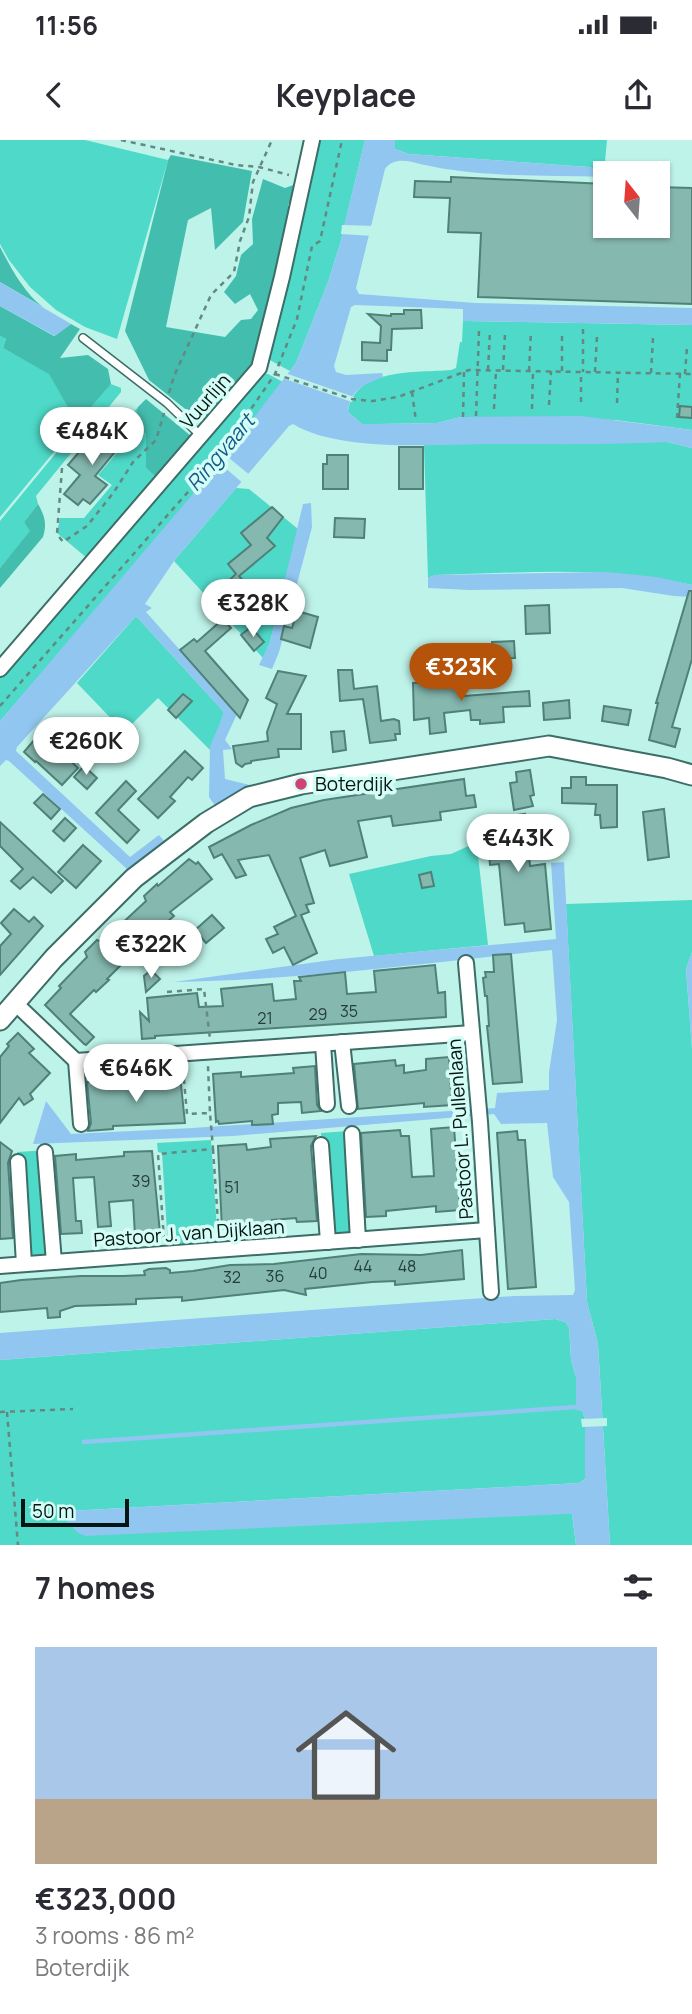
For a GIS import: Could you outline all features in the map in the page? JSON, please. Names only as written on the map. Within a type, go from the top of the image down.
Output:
[{"type":"street","name":"Vuurlijn","points":[[0,669],[259,368],[312,140]]},
{"type":"street","points":[[0,1020],[54,958],[134,878],[206,823],[249,797],[301,784],[549,746],[692,775]]},
{"type":"street","name":"Pastoor L. Pullenlaan","points":[[466,963],[491,1292]]},
{"type":"street","points":[[15,1003],[76,1061],[81,1124]]},
{"type":"street","points":[[76,1061],[472,1033]]},
{"type":"street","points":[[342,1042],[349,1106]]},
{"type":"street","points":[[323,1044],[327,1104]]},
{"type":"street","points":[[352,1134],[358,1240]]},
{"type":"street","points":[[321,1145],[328,1242]]},
{"type":"street","points":[[45,1152],[54,1262]]},
{"type":"street","points":[[18,1162],[24,1264]]},
{"type":"street","name":"Pastoor J. van Dijklaan","points":[[0,1266],[487,1230]]},
{"type":"lane","points":[[83,338],[167,403],[200,435]]},
{"type":"path","points":[[121,140],[236,165],[259,167],[304,180]]},
{"type":"path","points":[[62,468],[57,534],[63,542],[87,526],[133,462],[156,440],[174,376],[211,295],[234,272],[240,241],[249,217],[253,182],[272,140]]},
{"type":"path","points":[[581,402],[583,329]]},
{"type":"path","points":[[476,416],[479,330]]},
{"type":"path","points":[[488,370],[489,331]]},
{"type":"path","points":[[531,331],[532,409]]},
{"type":"path","points":[[562,333],[562,371]]},
{"type":"path","points":[[503,370],[505,334]]},
{"type":"path","points":[[595,372],[597,336]]},
{"type":"path","points":[[651,373],[653,338]]},
{"type":"path","points":[[685,373],[687,347]]},
{"type":"path","points":[[283,377],[352,400],[372,401],[398,397],[464,372],[477,370],[692,374]]},
{"type":"path","points":[[494,409],[496,370]]},
{"type":"path","points":[[549,404],[551,371]]},
{"type":"path","points":[[463,417],[464,372]]},
{"type":"path","points":[[617,403],[618,372]]},
{"type":"path","points":[[677,418],[680,373]]},
{"type":"path","points":[[412,392],[416,421]]},
{"type":"path","points":[[211,1113],[219,1250]]},
{"type":"path","points":[[165,1254],[158,1154],[213,1149]]},
{"type":"path","points":[[0,1412],[73,1409]]},
{"type":"path","points":[[7,1412],[18,1545]]},
{"type":"green space","points":[[0,140],[85,140],[168,160],[117,339],[85,327],[56,310],[30,287],[9,260],[0,244]]},
{"type":"green space","points":[[317,140],[365,140],[328,282],[296,363],[290,371],[266,358]]},
{"type":"green space","points":[[395,140],[607,140],[605,161],[593,161],[593,168],[409,154],[395,149]]},
{"type":"green space","points":[[463,321],[692,325],[692,430],[616,420],[503,417],[461,417],[437,423],[362,424],[348,412],[353,397],[362,387],[374,380],[389,375],[456,368],[462,342]]},
{"type":"green space","points":[[0,336],[6,339],[3,348],[49,373],[77,422],[111,384],[121,388],[121,392],[36,496],[38,504],[24,522],[31,531],[0,568],[0,521],[79,425],[77,424],[0,517]]},
{"type":"green space","points":[[259,374],[268,374],[283,382],[121,582],[0,721],[0,676]]},
{"type":"green space","points":[[138,407],[133,425],[146,434],[146,468],[157,478],[87,558],[57,533],[60,518],[84,518],[112,485],[98,475],[127,441],[117,432]]},
{"type":"green space","points":[[667,442],[692,448],[692,585],[596,573],[532,572],[435,575],[428,578],[424,444]]},
{"type":"green space","points":[[236,488],[249,489],[298,529],[270,642],[263,658],[174,561]]},
{"type":"green space","points":[[136,616],[223,711],[210,750],[158,698],[124,732],[77,683]]},
{"type":"green space","points":[[475,843],[488,945],[374,956],[349,874],[451,854]]},
{"type":"green space","points":[[692,900],[692,952],[686,969],[692,1049],[692,1545],[610,1545],[598,1344],[587,1302],[566,904]]},
{"type":"green space","points":[[349,1131],[356,1235],[332,1237],[321,1133]]},
{"type":"green space","points":[[211,1140],[218,1244],[168,1247],[162,1153],[158,1152],[157,1143]]},
{"type":"green space","points":[[48,1150],[50,1254],[28,1256],[17,1152]]},
{"type":"green space","points":[[555,1319],[565,1322],[569,1327],[571,1360],[576,1377],[576,1409],[583,1411],[585,1422],[585,1479],[579,1483],[68,1511],[62,1514],[572,1514],[576,1545],[0,1545],[0,1360]]},
{"type":"shaded area","points":[[365,140],[395,140],[395,149],[409,154],[593,168],[593,177],[466,172],[406,161],[389,165],[385,169],[356,288],[359,294],[475,303],[692,308],[692,325],[463,321],[463,309],[355,305],[351,307],[334,366],[336,372],[346,375],[382,373],[383,377],[355,393],[348,412],[362,424],[437,423],[461,417],[581,416],[692,430],[692,448],[667,442],[390,445],[336,439],[293,424],[289,426],[174,561],[145,604],[152,608],[146,612],[237,714],[225,740],[232,749],[223,750],[225,779],[254,786],[216,807],[209,797],[210,746],[223,711],[136,616],[17,747],[16,751],[130,857],[159,835],[164,841],[128,870],[9,761],[6,760],[0,766],[0,721],[214,469],[296,363],[340,244]]},
{"type":"shaded area","points":[[171,155],[252,171],[243,222],[215,250],[211,208],[188,220],[166,327],[225,337],[241,320],[251,319],[258,310],[250,294],[235,304],[224,292],[236,276],[241,255],[253,244],[252,219],[263,179],[285,188],[299,183],[288,205],[291,217],[253,366],[204,424],[149,380],[125,331]]},
{"type":"shaded area","points":[[0,247],[13,272],[43,307],[0,282]]},
{"type":"shaded area","points":[[0,282],[71,324],[55,336],[0,306]]},
{"type":"shaded area","points":[[0,306],[54,336],[71,324],[80,329],[60,358],[88,355],[108,369],[111,384],[77,423],[49,374],[3,348],[6,339],[0,336]]},
{"type":"shaded area","points":[[146,399],[191,436],[157,478],[146,468],[146,434],[133,425],[138,407]]},
{"type":"shaded area","points":[[311,503],[312,527],[279,652],[272,669],[259,665],[270,642],[303,504]]},
{"type":"shaded area","points":[[38,504],[45,520],[43,537],[0,588],[0,568],[30,531],[24,522]]},
{"type":"shaded area","points":[[607,572],[657,577],[692,585],[692,597],[622,588],[428,588],[428,578],[435,575]]},
{"type":"shaded area","points":[[564,862],[587,1302],[598,1344],[610,1545],[576,1545],[572,1514],[86,1536],[78,1533],[62,1514],[68,1511],[579,1483],[585,1479],[585,1422],[583,1412],[576,1409],[576,1377],[571,1360],[569,1327],[565,1322],[555,1319],[0,1360],[0,1333],[515,1296],[573,1295],[575,1290],[569,1202],[553,1177],[547,1123],[501,1124],[494,1114],[233,1136],[33,1144],[46,1101],[71,1134],[495,1108],[497,1093],[549,1090],[557,1020],[552,950],[316,974],[174,982],[339,959],[556,939],[551,863]]},
{"type":"shaded area","points":[[692,952],[692,1049],[686,969]]},
{"type":"pier","points":[[342,225],[376,226],[373,236],[341,234]]},
{"type":"pier","points":[[285,373],[354,397],[352,402],[282,378]]},
{"type":"pier","points":[[223,453],[251,476],[244,484],[217,461]]},
{"type":"pier","points":[[607,1418],[607,1426],[582,1427],[581,1419]]},
{"type":"building","points":[[451,177],[593,183],[593,238],[670,238],[670,187],[692,188],[692,304],[478,297],[481,233],[448,232],[450,198],[414,197],[415,181],[451,182]]},
{"type":"building","points":[[404,310],[421,310],[422,328],[392,329],[391,350],[387,350],[387,361],[362,360],[362,342],[380,343],[381,326],[368,314],[391,316],[404,314]]},
{"type":"building","points":[[680,406],[692,407],[692,418],[679,417]]},
{"type":"building","points":[[108,427],[124,441],[95,476],[107,485],[90,504],[83,499],[78,505],[64,494],[80,475],[68,465],[92,437],[97,441]]},
{"type":"building","points":[[399,447],[423,447],[423,489],[399,489]]},
{"type":"building","points":[[327,455],[348,455],[348,489],[323,489],[323,464],[327,464]]},
{"type":"building","points":[[272,507],[283,517],[267,538],[275,546],[239,576],[252,591],[240,601],[235,595],[230,600],[220,589],[236,574],[228,564],[251,545],[241,533]]},
{"type":"building","points":[[335,518],[365,519],[364,538],[334,537]]},
{"type":"building","points":[[689,591],[692,591],[692,659],[672,727],[680,729],[675,747],[649,740],[656,703]]},
{"type":"building","points":[[549,605],[550,633],[526,634],[525,606]]},
{"type":"building","points":[[297,611],[318,617],[310,648],[281,639],[284,626],[292,628]]},
{"type":"building","points":[[223,619],[231,628],[205,651],[248,700],[240,718],[180,650],[194,639],[197,642]]},
{"type":"building","points":[[251,627],[264,642],[254,651],[241,635]]},
{"type":"building","points":[[514,641],[515,658],[493,659],[492,642]]},
{"type":"building","points":[[338,670],[352,670],[354,689],[377,686],[381,721],[399,721],[400,734],[395,734],[396,740],[370,743],[363,699],[340,701]]},
{"type":"building","points":[[278,671],[306,676],[287,714],[301,714],[301,749],[278,749],[279,757],[251,761],[242,767],[236,763],[233,746],[268,741],[267,732],[277,704],[266,698]]},
{"type":"building","points":[[462,679],[464,696],[529,691],[530,706],[503,707],[504,722],[480,724],[480,720],[471,720],[470,710],[444,713],[446,732],[430,734],[429,718],[414,720],[413,683]]},
{"type":"building","points":[[183,694],[192,701],[176,718],[168,710]]},
{"type":"building","points":[[569,700],[570,718],[544,720],[543,703]]},
{"type":"building","points":[[604,706],[631,710],[628,725],[602,721]]},
{"type":"building","points":[[344,731],[346,750],[333,752],[331,732]]},
{"type":"building","points":[[41,732],[78,768],[62,785],[24,752]]},
{"type":"building","points":[[185,751],[203,768],[192,780],[188,777],[170,797],[175,801],[158,818],[138,799]]},
{"type":"building","points":[[84,766],[97,778],[87,789],[74,777]]},
{"type":"building","points":[[530,770],[534,795],[530,796],[533,806],[514,810],[510,783],[517,782],[516,772]]},
{"type":"building","points":[[571,777],[586,777],[586,785],[617,785],[617,827],[601,828],[600,815],[595,815],[596,804],[562,803],[562,788],[571,788]]},
{"type":"building","points":[[464,779],[466,796],[474,795],[476,807],[440,812],[441,820],[393,826],[391,816],[358,821],[367,857],[330,866],[325,850],[300,858],[314,903],[306,905],[309,912],[301,915],[317,953],[293,965],[284,947],[273,953],[266,939],[278,934],[274,927],[296,916],[269,855],[238,860],[246,875],[236,878],[222,854],[214,858],[209,847],[291,808],[324,800]]},
{"type":"building","points":[[126,781],[136,791],[118,810],[139,830],[127,843],[96,813]]},
{"type":"building","points":[[43,794],[60,809],[51,819],[34,803]]},
{"type":"building","points":[[664,809],[669,857],[648,860],[643,812]]},
{"type":"building","points":[[525,814],[530,866],[545,864],[551,929],[525,932],[524,923],[505,925],[499,864],[490,865],[488,839],[484,840],[482,820]]},
{"type":"building","points":[[65,818],[76,828],[64,841],[53,831]]},
{"type":"building","points":[[0,822],[63,881],[51,893],[33,877],[20,889],[11,881],[23,869],[0,846]]},
{"type":"building","points":[[83,845],[101,861],[76,888],[58,872]]},
{"type":"building","points":[[189,859],[196,864],[198,862],[212,879],[170,912],[174,916],[153,934],[155,936],[148,943],[142,941],[122,960],[124,962],[107,979],[109,980],[96,992],[94,990],[70,1014],[94,1037],[84,1044],[45,1005],[87,957],[85,952],[97,940],[102,942],[146,901],[144,896]]},
{"type":"building","points":[[431,872],[434,886],[422,888],[419,875]]},
{"type":"building","points":[[14,909],[29,922],[34,917],[43,926],[0,975],[0,946],[11,934],[1,923]]},
{"type":"building","points":[[212,915],[224,928],[206,943],[195,930]]},
{"type":"building","points":[[511,954],[522,1082],[493,1084],[487,996],[483,978],[486,977],[485,972],[494,972],[493,955]]},
{"type":"building","points":[[435,965],[438,993],[445,992],[446,1017],[142,1039],[140,1012],[149,1021],[147,998],[197,993],[199,1007],[223,1006],[221,989],[272,984],[274,1001],[296,999],[294,981],[301,981],[299,977],[345,972],[347,994],[376,992],[374,971]]},
{"type":"building","points":[[151,970],[160,979],[146,992],[144,976]]},
{"type":"building","points":[[18,1033],[34,1049],[29,1053],[50,1073],[30,1094],[33,1099],[24,1105],[19,1098],[0,1123],[0,1057],[9,1046],[7,1044]]},
{"type":"building","points":[[449,1057],[452,1105],[424,1107],[424,1103],[358,1109],[354,1064],[395,1060],[396,1066],[404,1065],[404,1073],[426,1070],[426,1059]]},
{"type":"building","points":[[315,1066],[317,1105],[321,1111],[302,1113],[301,1102],[278,1103],[278,1114],[272,1115],[273,1124],[252,1125],[252,1121],[216,1122],[213,1074],[241,1072],[241,1077],[294,1073],[293,1068]]},
{"type":"building","points":[[180,1075],[185,1123],[113,1126],[113,1129],[88,1131],[91,1123],[87,1082],[105,1081],[105,1086],[133,1085],[153,1082],[153,1077]]},
{"type":"building","points":[[454,1127],[460,1210],[436,1212],[436,1206],[386,1211],[386,1216],[366,1217],[361,1133],[400,1130],[401,1136],[409,1136],[412,1177],[434,1176],[431,1129]]},
{"type":"building","points":[[517,1131],[518,1140],[525,1140],[536,1287],[508,1289],[497,1133]]},
{"type":"building","points":[[316,1136],[311,1146],[317,1221],[297,1222],[296,1218],[272,1220],[273,1225],[222,1229],[218,1146],[246,1144],[247,1150],[271,1147],[270,1139]]},
{"type":"building","points":[[0,1142],[12,1151],[8,1163],[13,1238],[0,1239]]},
{"type":"building","points":[[152,1151],[160,1233],[135,1235],[133,1200],[109,1202],[111,1226],[98,1227],[94,1177],[73,1178],[76,1221],[81,1221],[82,1233],[61,1234],[55,1156],[76,1154],[76,1160],[124,1156],[124,1152]]},
{"type":"building","points":[[462,1250],[464,1279],[395,1285],[395,1281],[372,1282],[305,1289],[306,1295],[284,1290],[182,1301],[182,1297],[136,1299],[136,1304],[75,1306],[60,1311],[60,1317],[48,1318],[47,1308],[0,1312],[0,1283],[21,1280],[145,1275],[144,1271],[149,1269],[166,1268],[170,1273],[361,1254],[421,1255]]},
{"type":"waterway","points":[[84,1442],[576,1407]]},
{"type":"place","name":"Boterdijk","points":[[301,784]]},
{"type":"water label","name":"Ringvaart","points":[[220,452]]}]
